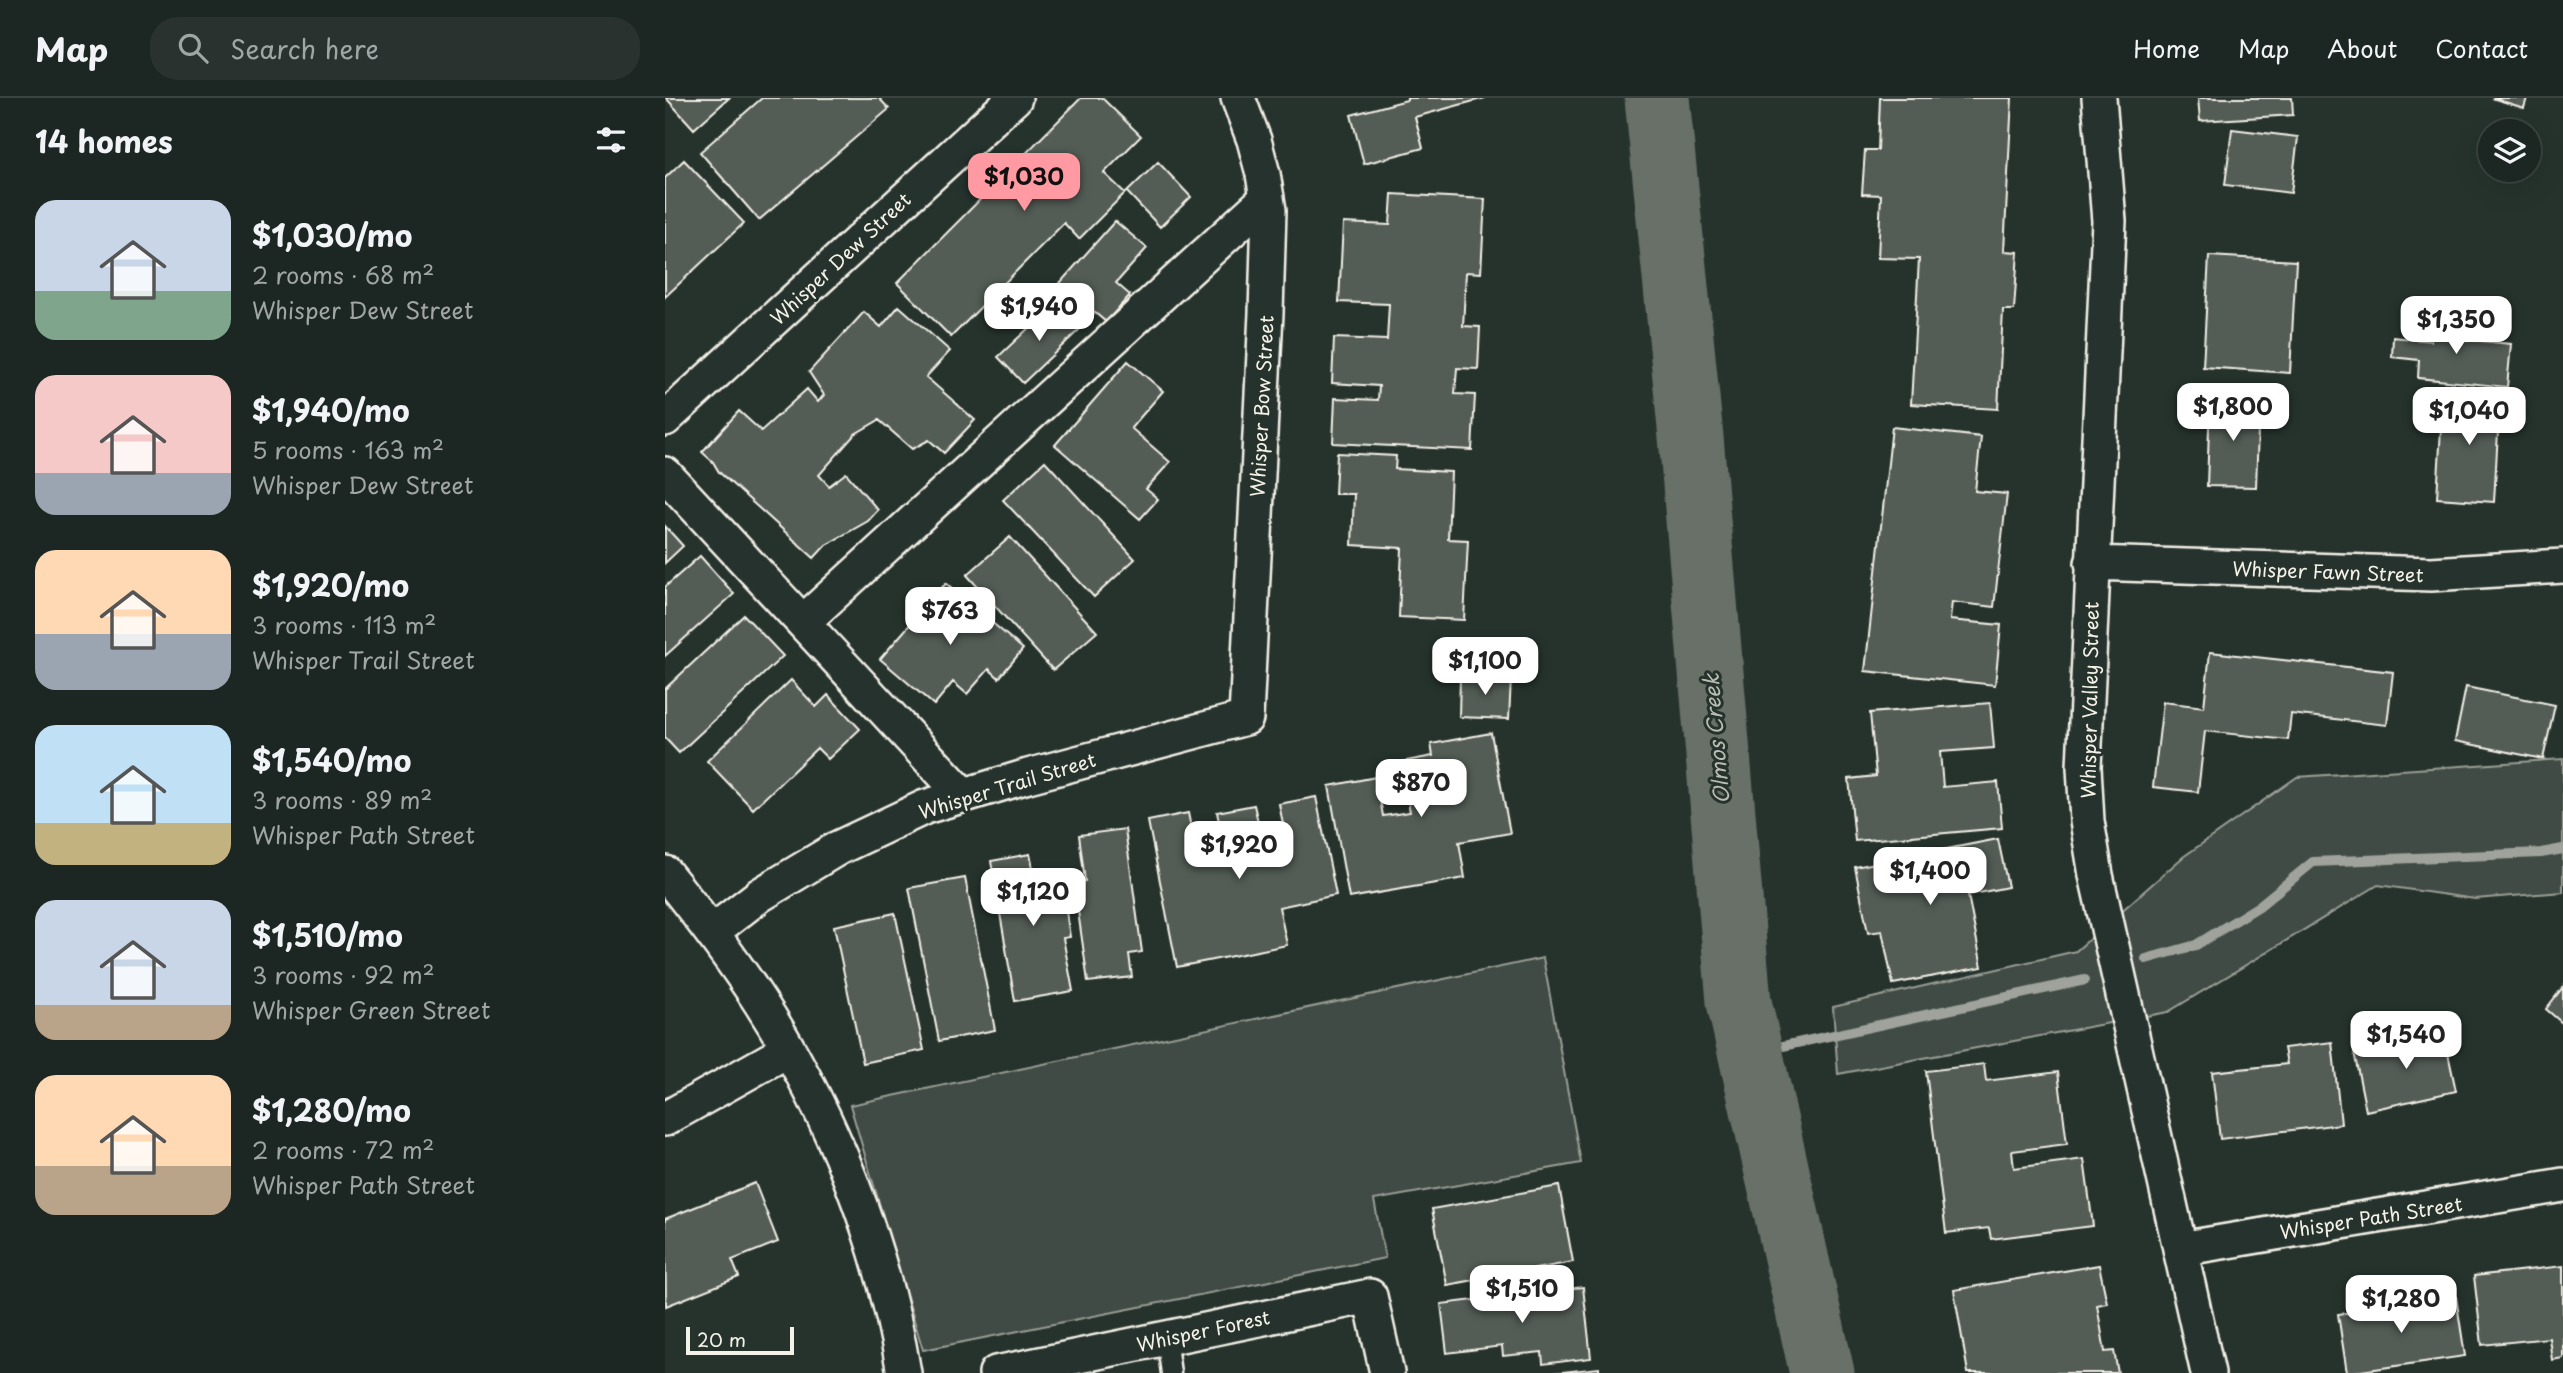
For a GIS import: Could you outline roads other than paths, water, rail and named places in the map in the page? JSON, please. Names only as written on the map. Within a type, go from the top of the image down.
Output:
[{"type":"street","name":"Whisper Dew Street","points":[[665,417],[1015,98]]},
{"type":"street","name":"Whisper Bow Street","points":[[1238,98],[1254,140],[1267,198],[1266,313],[1246,718]]},
{"type":"street","name":"Whisper Valley Street","points":[[2099,98],[2109,221],[2084,767],[2087,821],[2096,874],[2208,1373]]},
{"type":"street","points":[[803,622],[1267,198]]},
{"type":"street","points":[[665,474],[963,795]]},
{"type":"street","name":"Whisper Fawn Street","points":[[2092,563],[2431,574],[2563,566]]},
{"type":"street","name":"Whisper Trail Street","points":[[712,932],[760,895],[838,848],[925,807],[1028,776],[1246,718]]},
{"type":"street","points":[[665,873],[712,932],[761,1003],[824,1118],[860,1206],[896,1326],[904,1373]]},
{"type":"street","points":[[665,1119],[788,1049]]},
{"type":"street","name":"Whisper Path Street","points":[[2180,1249],[2563,1185]]},
{"type":"street","name":"Whisper Forest","points":[[996,1373],[1370,1296],[1387,1373]]},
{"type":"lane","points":[[1166,1338],[1171,1373]]},
{"type":"waterway","name":"Olmos Creek","points":[[1657,98],[1691,437],[1739,1002],[1822,1373]]},
{"type":"waterway","points":[[2146,959],[2196,945],[2259,906],[2313,862],[2541,853],[2563,849]]},
{"type":"waterway","points":[[1751,1053],[2085,980]]}]
